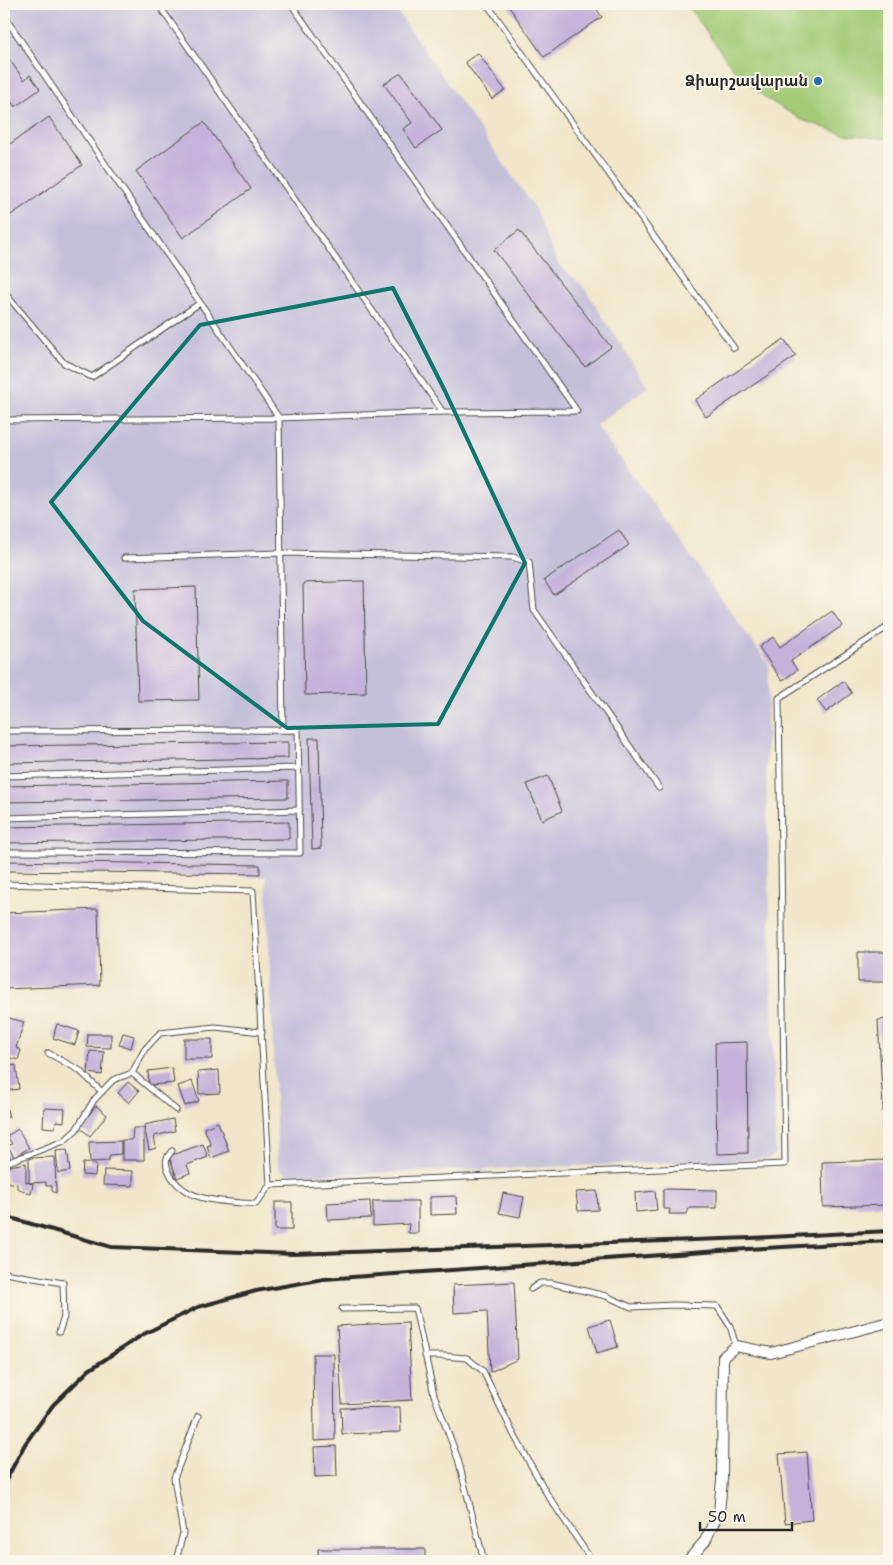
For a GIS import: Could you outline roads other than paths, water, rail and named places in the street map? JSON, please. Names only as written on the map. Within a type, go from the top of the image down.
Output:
[{"type":"street","points":[[688,1561],[705,1541],[719,1512],[722,1480],[723,1357],[736,1346],[771,1353],[889,1322]]},
{"type":"lane","points":[[158,4],[443,412]]},
{"type":"lane","points":[[4,420],[279,418],[443,412],[577,411],[291,4]]},
{"type":"lane","points":[[487,4],[734,348]]},
{"type":"lane","points":[[4,16],[279,418],[283,729]]},
{"type":"lane","points":[[4,292],[64,363],[92,377],[200,303]]},
{"type":"lane","points":[[124,558],[280,553],[512,557],[529,562],[534,610],[659,788]]},
{"type":"lane","points":[[270,1185],[785,1164],[779,698],[889,626]]},
{"type":"lane","points":[[4,731],[298,730],[300,853],[4,852]]},
{"type":"lane","points":[[4,776],[298,768]]},
{"type":"lane","points":[[4,818],[299,810]]},
{"type":"lane","points":[[4,884],[254,891],[270,1185],[256,1204],[212,1200],[184,1190],[174,1179],[165,1161],[172,1151]]},
{"type":"lane","points":[[6,1163],[64,1140],[76,1130],[94,1100],[113,1080],[132,1073],[145,1049],[160,1033],[215,1027],[262,1032]]},
{"type":"lane","points":[[48,1053],[79,1070],[102,1092]]},
{"type":"lane","points":[[132,1073],[176,1110]]},
{"type":"lane","points":[[4,1273],[63,1283],[64,1317],[59,1332]]},
{"type":"lane","points":[[531,1289],[540,1283],[551,1283],[606,1296],[631,1307],[717,1306],[730,1326],[736,1346]]},
{"type":"lane","points":[[342,1309],[415,1308],[434,1395],[458,1459],[484,1561]]},
{"type":"lane","points":[[425,1356],[467,1358],[483,1371],[513,1434],[547,1494],[592,1561]]},
{"type":"lane","points":[[176,1561],[184,1533],[174,1478],[198,1416]]},
{"type":"railway","points":[[4,1216],[111,1247],[293,1254],[751,1238],[889,1231]]},
{"type":"railway","points":[[4,1484],[25,1444],[53,1405],[89,1370],[142,1335],[198,1307],[256,1291],[324,1279],[747,1249],[889,1241]]},
{"type":"place","name":"Ձիարշավարան","points":[[818,81]]}]
